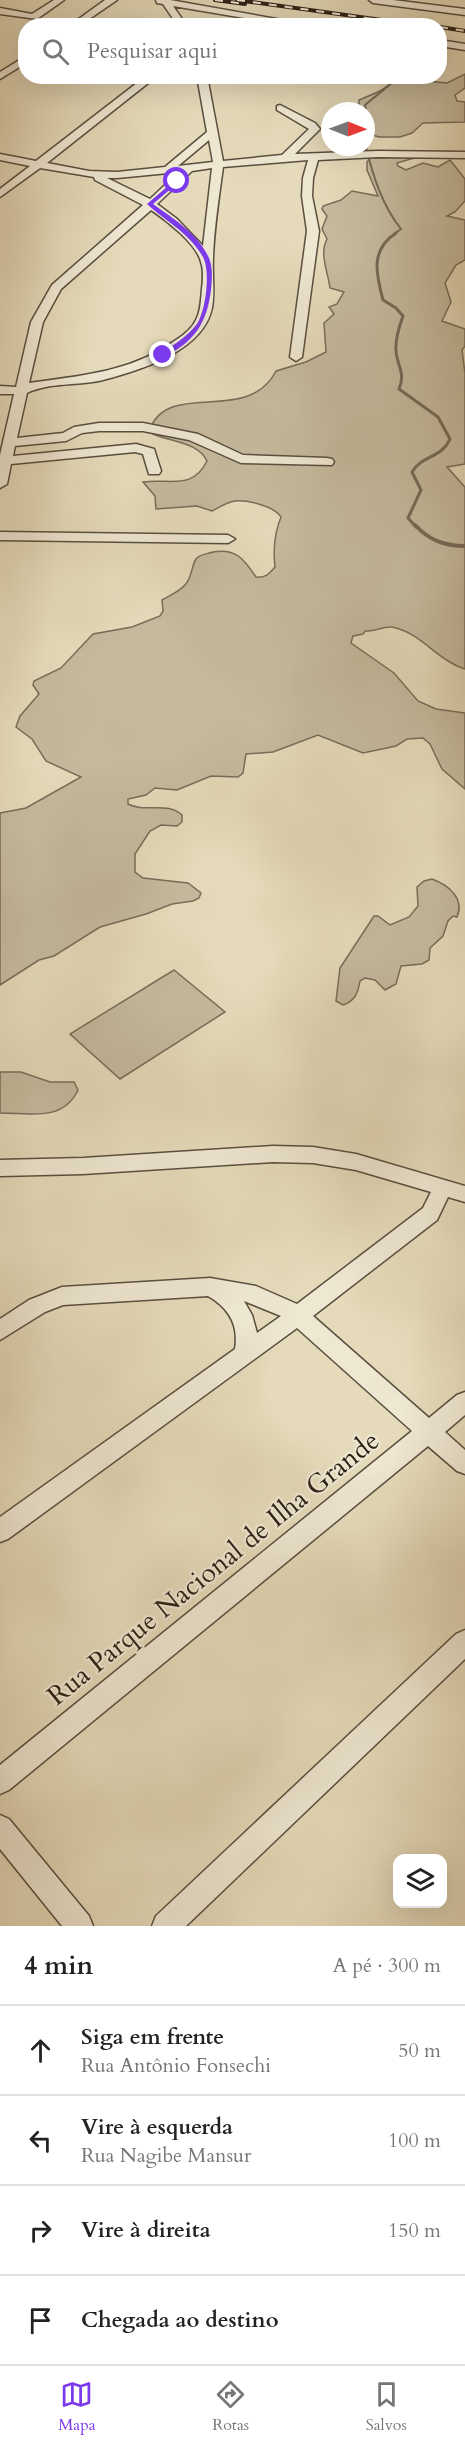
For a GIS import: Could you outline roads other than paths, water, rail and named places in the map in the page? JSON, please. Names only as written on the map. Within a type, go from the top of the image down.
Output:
[{"type":"street","points":[[0,11],[34,17],[60,0]]},
{"type":"street","points":[[84,18],[112,0]]},
{"type":"street","points":[[155,0],[263,18]]},
{"type":"street","points":[[373,0],[465,12]]},
{"type":"street","points":[[166,2],[177,18]]},
{"type":"street","points":[[0,18],[18,21]]},
{"type":"street","points":[[447,45],[465,47]]},
{"type":"street","points":[[0,76],[18,64]]},
{"type":"street","points":[[0,194],[143,84]]},
{"type":"street","points":[[0,390],[21,391],[29,387],[114,374],[163,355],[187,338],[201,323],[206,308],[209,280],[207,260],[218,163],[203,84]]},
{"type":"street","points":[[280,108],[311,124],[315,129],[285,158]]},
{"type":"street","points":[[166,170],[213,132]]},
{"type":"street","points":[[0,157],[89,174],[117,176],[218,163],[314,156],[465,155]]},
{"type":"street","points":[[296,357],[313,231],[307,196],[308,178],[314,156]]},
{"type":"street","points":[[0,484],[37,322],[56,287],[177,181],[190,166]]},
{"type":"street","points":[[89,174],[133,193],[150,204],[187,233],[207,260]]},
{"type":"street","points":[[10,443],[66,437],[79,430],[99,427],[143,427],[194,437],[241,459],[327,462]]},
{"type":"street","points":[[5,461],[142,448],[149,452],[154,471]]},
{"type":"street","points":[[0,536],[228,538]]},
{"type":"street","points":[[0,1168],[293,1154],[356,1162],[465,1194]]},
{"type":"street","points":[[0,1531],[298,1316],[430,1214],[443,1187]]},
{"type":"street","points":[[210,1287],[232,1301],[245,1320],[248,1342],[245,1354]]},
{"type":"street","points":[[0,1330],[37,1306],[62,1296],[210,1287],[230,1288],[258,1295],[282,1305],[298,1316],[465,1464]]},
{"type":"street","name":"Rua Parque Nacional de Ilha Grande","points":[[0,1781],[465,1402]]},
{"type":"street","points":[[166,1926],[465,1642]]},
{"type":"street","points":[[0,1828],[79,1926]]},
{"type":"waterway","points":[[369,102],[391,84]]},
{"type":"waterway","points":[[368,156],[379,190],[388,210],[401,229],[394,234]]},
{"type":"waterway","points":[[396,233],[382,247],[377,272],[383,300],[396,308],[403,316],[396,347],[402,378],[399,389],[438,417],[450,439],[442,450],[421,462],[412,472],[421,490],[408,518],[416,527]]},
{"type":"waterway","points":[[415,525],[437,541],[465,546]]},
{"type":"railway","points":[[215,0],[245,4]]},
{"type":"railway","points":[[237,0],[367,18]]},
{"type":"railway","points":[[447,28],[465,31]]}]
